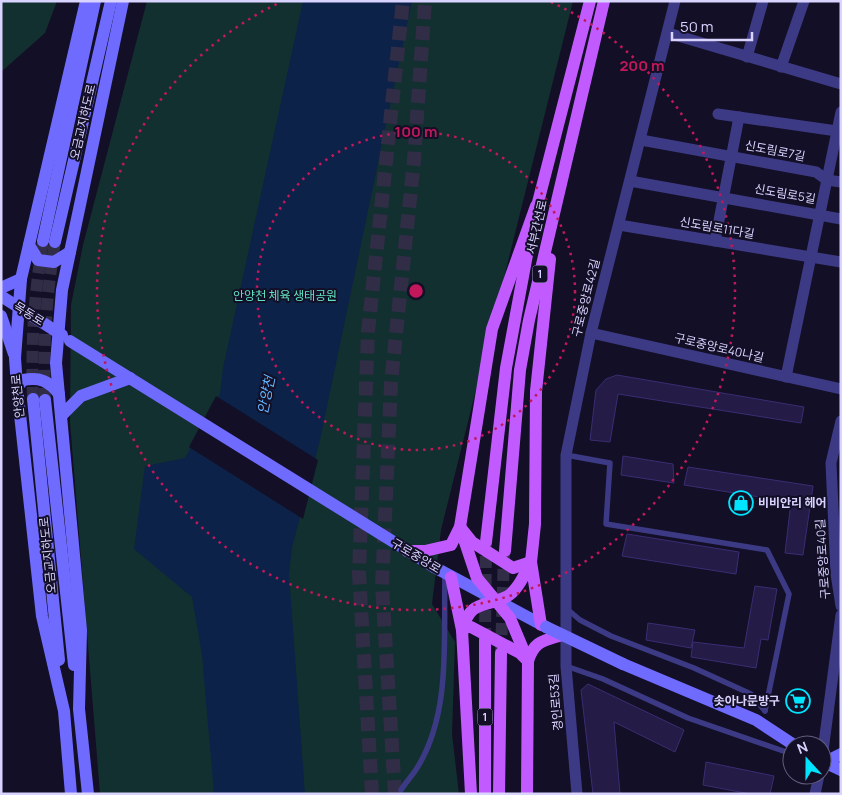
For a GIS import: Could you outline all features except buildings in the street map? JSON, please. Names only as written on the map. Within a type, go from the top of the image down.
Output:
[{"type":"main road","name":"안양천로","points":[[71,794],[64,710],[42,616],[15,358],[21,280],[86,1]]},
{"type":"main road","name":"오금교지하도로","points":[[95,1],[49,242],[110,1]]},
{"type":"main road","points":[[59,394],[57,332],[62,290],[123,1]]},
{"type":"main road","name":"서부간선로","points":[[486,542],[506,368],[536,206],[590,1]]},
{"type":"main road","name":"서부간선로","points":[[505,551],[520,370],[529,320],[604,1]]},
{"type":"main road","points":[[407,551],[426,551],[451,545],[460,527],[492,329],[536,206]]},
{"type":"main road","points":[[543,626],[532,562],[535,524],[536,391],[556,206]]},
{"type":"main road","points":[[29,245],[38,260],[54,262],[70,252]]},
{"type":"main road","points":[[1,288],[21,280]]},
{"type":"main road","name":"목동로","points":[[1,296],[57,332]]},
{"type":"main road","points":[[1,316],[15,358]]},
{"type":"main road","name":"구로중앙로","points":[[57,332],[443,572],[543,626],[623,664],[756,720],[782,737]]},
{"type":"main road","points":[[65,411],[81,396],[130,378]]},
{"type":"main road","points":[[17,387],[24,380],[43,380],[51,383],[59,394],[65,411],[81,630],[79,709],[88,794]]},
{"type":"main road","name":"오금교지하도로","points":[[64,710],[39,399],[79,709]]},
{"type":"main road","points":[[460,527],[472,542],[513,568],[532,562]]},
{"type":"main road","points":[[460,527],[478,578],[516,629],[528,661]]},
{"type":"main road","points":[[462,630],[466,617],[475,606],[505,597],[512,592],[532,562]]},
{"type":"main road","points":[[443,572],[462,630],[470,794]]},
{"type":"main road","points":[[462,630],[467,626],[471,627],[520,653],[528,661]]},
{"type":"main road","points":[[527,794],[528,661],[532,649],[537,644],[562,635]]},
{"type":"main road","name":"1","points":[[485,640],[485,794]]},
{"type":"main road","name":"1","points":[[499,794],[501,653]]},
{"type":"street","name":"구로중앙로42길","points":[[565,607],[566,455],[591,333],[675,1]]},
{"type":"street","points":[[748,57],[763,1]]},
{"type":"street","points":[[781,67],[804,1]]},
{"type":"street","points":[[668,33],[841,84]]},
{"type":"street","points":[[786,377],[826,180],[838,138],[841,112]]},
{"type":"street","points":[[718,114],[838,138]]},
{"type":"street","name":"신도림로7길","points":[[731,157],[738,117]]},
{"type":"street","name":"신도림로7길","points":[[641,140],[816,172],[826,180],[841,182]]},
{"type":"street","points":[[715,241],[731,157]]},
{"type":"street","name":"신도림로5길","points":[[630,181],[841,219]]},
{"type":"street","name":"신도림로11다길","points":[[619,225],[841,262]]},
{"type":"street","name":"구로중앙로40나길","points":[[591,333],[841,389]]},
{"type":"street","name":"구로중앙로40길","points":[[841,421],[831,463],[836,574],[841,606]]},
{"type":"street","name":"경인로53길","points":[[565,607],[566,666],[577,794]]},
{"type":"street","name":"구로중앙로40길","points":[[826,735],[841,615]]},
{"type":"lane","points":[[565,607],[580,620],[611,636],[694,668],[751,694],[765,711],[789,594],[767,550],[606,524],[610,463],[566,455]]},
{"type":"lane","points":[[401,790],[417,768],[432,735],[442,695],[443,572]]},
{"type":"lane","points":[[566,666],[603,679],[688,718],[782,751]]},
{"type":"green space","points":[[1,1],[57,1],[45,33],[1,72]]},
{"type":"green space","name":"안양천 체육 생태공원","points":[[147,1],[573,1],[441,530],[432,604],[455,642],[452,734],[459,794],[100,794],[70,422],[71,305],[83,245]]},
{"type":"water","name":"안양천","points":[[303,1],[412,1],[320,440],[292,548],[289,574],[305,794],[214,794],[202,655],[192,597],[134,549],[145,466],[185,458],[220,394],[223,368]]},
{"type":"pier","points":[[216,396],[318,460],[303,519],[189,447]]},
{"type":"tunnel","points":[[372,794],[359,573],[368,332],[403,1]]},
{"type":"tunnel","points":[[395,794],[382,586],[391,383],[414,160],[425,1]]},
{"type":"tunnel","points":[[33,399],[32,358],[34,320],[43,241]]},
{"type":"tunnel","points":[[45,400],[44,359],[46,321],[55,242]]},
{"type":"tunnel","points":[[485,640],[486,542]]},
{"type":"tunnel","points":[[501,653],[504,553]]},
{"type":"place","name":"비비안리 헤어","points":[[741,503]]},
{"type":"place","name":"솟아나문방구","points":[[798,701]]}]
